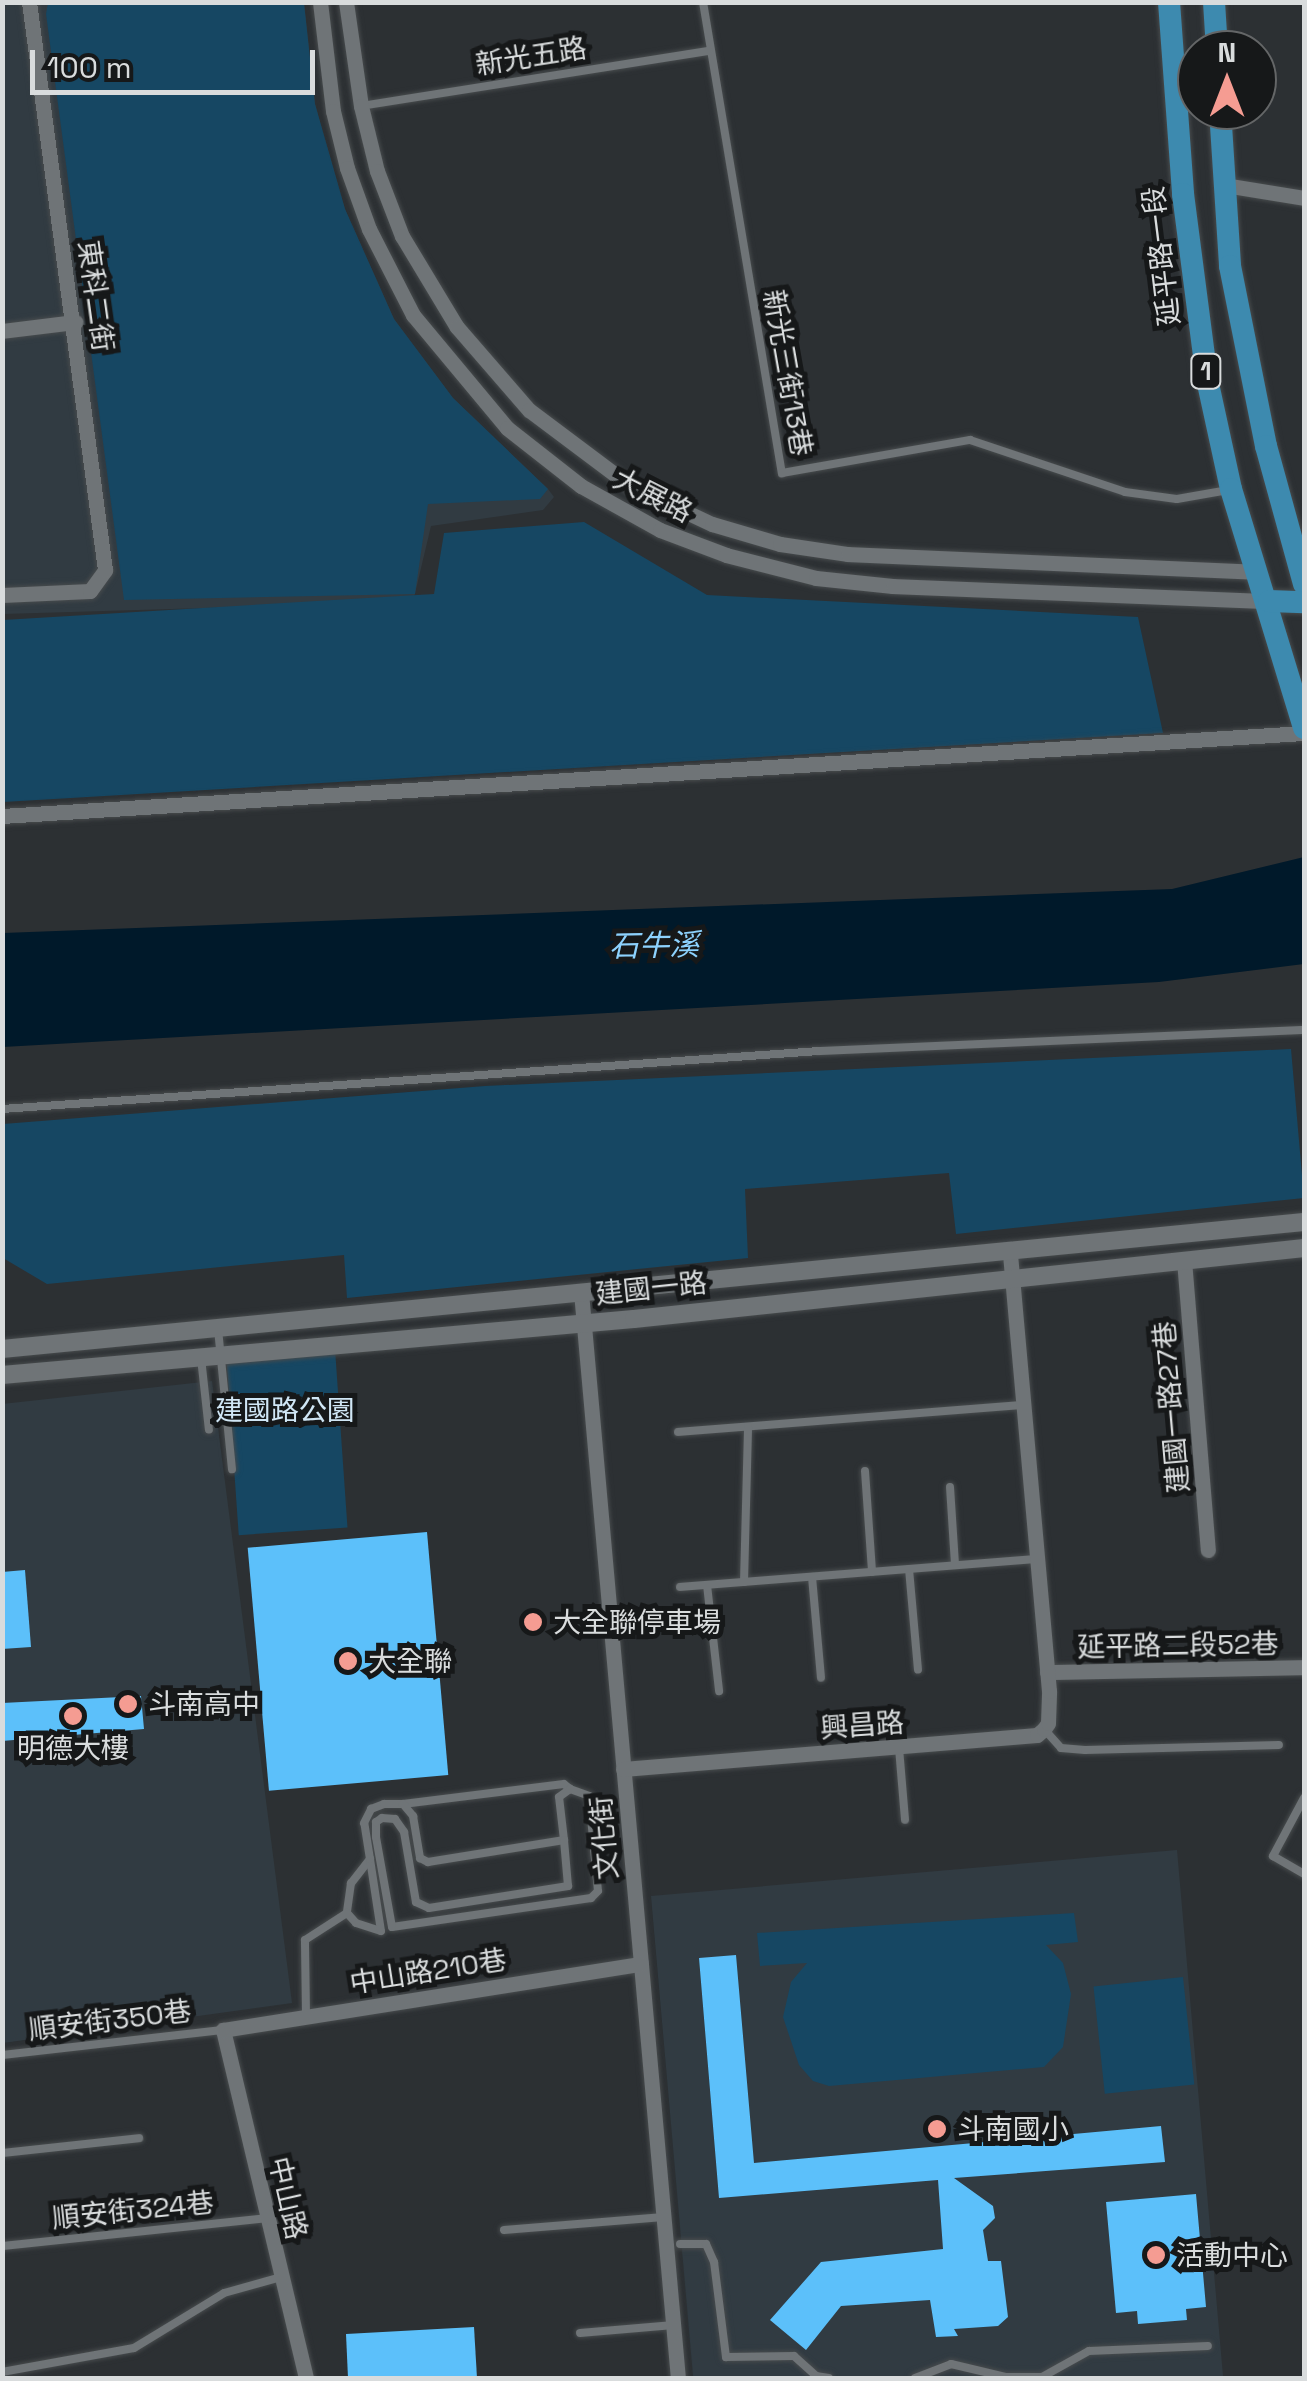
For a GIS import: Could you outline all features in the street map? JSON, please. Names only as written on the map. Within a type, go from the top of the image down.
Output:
[{"type":"main road","points":[[1170,7],[1214,5],[1215,30]]},
{"type":"main road","name":"延平路一段","points":[[1170,7],[1191,270],[1207,379],[1232,489],[1269,601],[1304,731]]},
{"type":"main road","name":"1","points":[[1221,130],[1233,284],[1266,446],[1304,577]]},
{"type":"main road","points":[[1258,572],[1304,577]]},
{"type":"main road","points":[[1269,601],[1304,602]]},
{"type":"street","name":"東科二街","points":[[2,595],[90,590],[105,570],[75,322],[29,2]]},
{"type":"street","name":"大展路","points":[[320,2],[333,111],[347,168],[368,228],[413,315],[507,428],[581,486],[676,536],[726,555],[816,578],[893,586],[1269,601]]},
{"type":"street","name":"大展路","points":[[346,2],[361,106],[377,171],[402,236],[456,327],[528,410],[630,484],[712,524],[780,544],[848,554],[1258,572]]},
{"type":"street","points":[[1225,185],[1304,198]]},
{"type":"street","points":[[2,332],[75,322]]},
{"type":"street","points":[[2,816],[1304,731]]},
{"type":"street","name":"建國一路","points":[[2,1349],[1304,1222]]},
{"type":"street","name":"建國一路","points":[[2,1375],[584,1322],[1304,1248]]},
{"type":"street","name":"延平路二段52巷","points":[[1010,1251],[1047,1672],[1304,1667]]},
{"type":"street","name":"建國一路27巷","points":[[1184,1260],[1208,1550]]},
{"type":"street","name":"文化街","points":[[581,1292],[678,2378]]},
{"type":"street","points":[[1044,1729],[1048,1723],[1047,1672]]},
{"type":"street","name":"興昌路","points":[[623,1768],[1037,1736],[1044,1729]]},
{"type":"street","name":"中山路210巷","points":[[222,2030],[641,1964]]},
{"type":"street","name":"中山路","points":[[222,2030],[306,2378]]},
{"type":"lane","name":"新光三街13巷","points":[[703,2],[782,473],[970,440],[1125,492],[1177,499],[1232,489]]},
{"type":"lane","name":"新光五路","points":[[361,106],[709,52]]},
{"type":"lane","points":[[2,1110],[820,1051],[1304,1030]]},
{"type":"lane","points":[[218,1326],[232,1469]]},
{"type":"lane","points":[[201,1358],[208,1430]]},
{"type":"lane","points":[[678,1432],[1024,1405]]},
{"type":"lane","points":[[744,1582],[748,1427]]},
{"type":"lane","points":[[866,1471],[872,1572]]},
{"type":"lane","points":[[950,1487],[954,1566]]},
{"type":"lane","points":[[680,1587],[1035,1559]]},
{"type":"lane","points":[[910,1569],[918,1670]]},
{"type":"lane","points":[[812,1577],[820,1678]]},
{"type":"lane","points":[[708,1585],[719,1691]]},
{"type":"lane","points":[[1044,1729],[1061,1748],[1073,1749],[1279,1744]]},
{"type":"lane","points":[[899,1748],[905,1820]]},
{"type":"lane","points":[[370,1860],[351,1883],[347,1913],[356,1923],[380,1931],[370,1860],[364,1823],[371,1810],[384,1804],[564,1784],[589,1796],[598,1891],[591,1898],[392,1928],[376,1822],[382,1818],[395,1819],[404,1832],[416,1902],[430,1908],[568,1886],[559,1797],[570,1789]]},
{"type":"lane","points":[[1304,1798],[1273,1856],[1304,1874]]},
{"type":"lane","points":[[403,1804],[414,1816],[420,1858],[428,1862],[564,1840]]},
{"type":"lane","points":[[306,2016],[305,1940],[347,1913]]},
{"type":"lane","name":"順安街350巷","points":[[2,2055],[222,2030]]},
{"type":"lane","points":[[2,2153],[139,2138]]},
{"type":"lane","points":[[504,2230],[663,2217]]},
{"type":"lane","name":"順安街324巷","points":[[2,2246],[268,2218]]},
{"type":"lane","points":[[680,2244],[706,2244],[714,2262],[726,2358],[794,2356],[816,2376],[829,2378]]},
{"type":"lane","points":[[2,2372],[134,2348],[224,2293],[282,2277]]},
{"type":"lane","points":[[580,2334],[674,2325]]},
{"type":"lane","points":[[915,2378],[951,2364],[1006,2377],[1042,2377],[1089,2351],[1208,2346]]},
{"type":"shaded area","points":[[2,3],[304,3],[315,104],[345,209],[394,319],[453,398],[548,489],[554,497],[543,510],[431,526],[413,602],[3,614]]},
{"type":"shaded area","name":"斗南高中","points":[[212,1381],[292,2003],[3,2043],[2,1404]]},
{"type":"shaded area","name":"斗南國小","points":[[1177,1850],[1223,2378],[693,2378],[651,1896]]},
{"type":"green space","points":[[48,3],[304,3],[315,104],[345,209],[394,319],[453,398],[548,489],[540,499],[428,504],[415,594],[124,600],[46,14]]},
{"type":"green space","points":[[584,522],[707,595],[1138,617],[1163,733],[3,802],[3,620],[434,594],[444,533]]},
{"type":"green space","points":[[1291,1049],[1304,1198],[956,1234],[949,1173],[745,1189],[748,1258],[347,1298],[344,1255],[47,1284],[3,1258],[3,1124],[485,1086]]},
{"type":"green space","name":"建國路公園","points":[[335,1349],[347,1528],[239,1535],[226,1357]]},
{"type":"green space","points":[[1074,1913],[1078,1942],[1046,1945],[1063,1963],[1071,1994],[1063,2047],[1044,2067],[829,2086],[813,2081],[799,2065],[783,2017],[791,1982],[807,1963],[760,1966],[757,1933]]},
{"type":"green space","points":[[1183,1977],[1194,2084],[1105,2094],[1093,1986]]},
{"type":"water","name":"石牛溪","points":[[1304,857],[1304,964],[1159,982],[3,1047],[3,933],[1172,889]]},
{"type":"building","name":"大全聯","points":[[427,1532],[448,1775],[269,1791],[248,1548]]},
{"type":"building","points":[[25,1570],[31,1647],[2,1649],[2,1572]]},
{"type":"building","name":"明德大樓","points":[[141,1696],[144,1729],[2,1741],[2,1703]]},
{"type":"building","points":[[736,1955],[754,2163],[1161,2126],[1165,2162],[954,2178],[993,2206],[995,2218],[983,2230],[988,2261],[1001,2261],[1008,2317],[998,2326],[954,2329],[958,2336],[936,2337],[930,2300],[841,2306],[806,2350],[770,2320],[821,2262],[943,2249],[938,2180],[719,2198],[699,1958]]},
{"type":"building","name":"活動中心","points":[[1196,2194],[1206,2307],[1186,2309],[1187,2320],[1138,2324],[1137,2311],[1116,2313],[1106,2202]]},
{"type":"building","points":[[474,2327],[477,2378],[348,2378],[346,2334]]},
{"type":"place","name":"大全聯停車場","points":[[533,1622]]},
{"type":"place","name":"大全聯","points":[[348,1661]]},
{"type":"place","name":"斗南高中","points":[[128,1704]]},
{"type":"place","name":"明德大樓","points":[[73,1716]]},
{"type":"place","name":"斗南國小","points":[[937,2129]]},
{"type":"place","name":"活動中心","points":[[1156,2255]]}]
